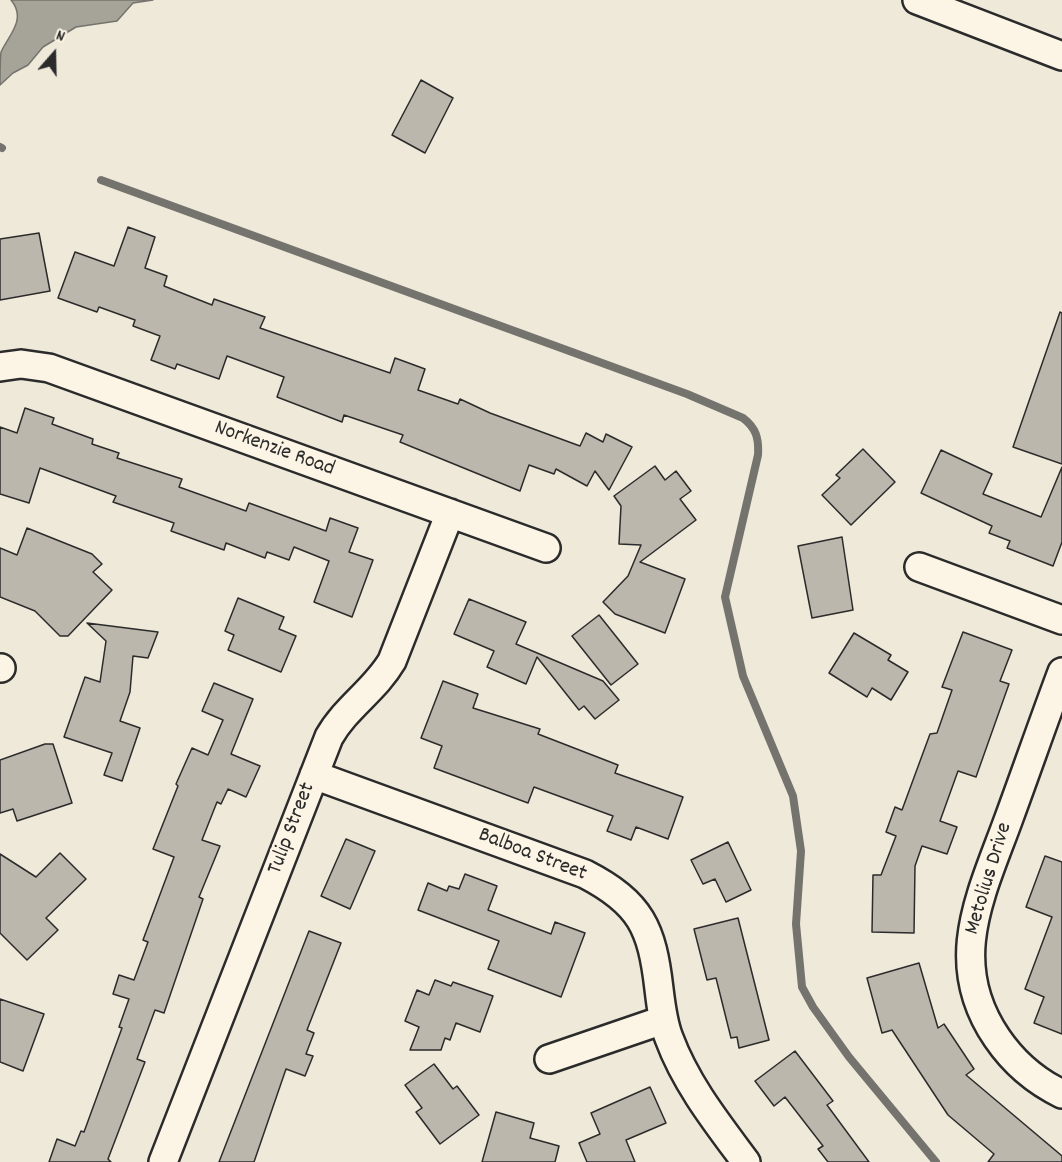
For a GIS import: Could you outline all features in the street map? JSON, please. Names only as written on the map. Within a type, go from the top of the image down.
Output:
[{"type":"street","points":[[917,0],[1062,56]]},
{"type":"street","name":"Norkenzie Road","points":[[0,367],[21,364],[49,368],[546,548]]},
{"type":"street","name":"Tulip Street","points":[[163,1162],[314,775],[336,725],[384,676],[450,513]]},
{"type":"street","points":[[919,567],[1062,620]]},
{"type":"street","name":"Metolius Drive","points":[[1062,672],[979,898],[970,938],[969,960],[983,1015],[1002,1045],[1027,1073],[1062,1094]]},
{"type":"street","name":"Balboa Street","points":[[314,775],[585,874],[610,887],[628,902],[651,939],[663,1020],[669,1038],[690,1084],[746,1162]]},
{"type":"street","points":[[549,1059],[663,1020]]},
{"type":"shaded area","points":[[11,0],[153,0],[133,3],[117,21],[76,27],[43,47],[28,65],[13,73],[0,85],[1,52],[17,20],[15,7]]},
{"type":"building","points":[[421,80],[453,98],[425,153],[392,135]]},
{"type":"building","points":[[128,227],[155,237],[145,268],[167,276],[164,286],[212,305],[214,299],[265,317],[260,328],[390,373],[395,358],[425,369],[418,390],[458,404],[460,399],[490,413],[580,446],[586,433],[603,442],[606,434],[632,447],[609,490],[595,471],[587,486],[556,469],[554,474],[529,465],[520,491],[400,442],[403,435],[344,415],[342,422],[277,397],[284,377],[227,356],[219,379],[177,364],[175,369],[151,360],[160,336],[133,326],[135,320],[99,307],[97,312],[58,298],[75,252],[114,266]]},
{"type":"building","points":[[39,233],[50,291],[0,300],[0,239]]},
{"type":"building","points":[[1060,312],[1062,313],[1062,464],[1013,447]]},
{"type":"building","points":[[25,408],[54,418],[52,424],[93,439],[92,444],[119,453],[117,458],[182,479],[179,487],[246,511],[249,503],[326,531],[330,518],[358,528],[349,552],[373,560],[352,617],[314,602],[329,561],[294,547],[289,560],[267,552],[265,558],[226,543],[224,550],[171,531],[174,523],[113,502],[116,496],[40,468],[29,503],[0,494],[0,427],[17,433]]},
{"type":"building","points":[[863,449],[895,482],[851,525],[822,495],[840,478],[836,475]]},
{"type":"building","points":[[941,450],[992,474],[983,494],[1041,517],[1062,467],[1062,542],[1053,566],[1007,548],[1010,541],[989,533],[992,526],[921,493]]},
{"type":"building","points":[[655,466],[665,480],[676,471],[691,491],[680,499],[696,520],[640,562],[685,579],[665,633],[615,614],[603,602],[628,576],[641,545],[619,544],[621,506],[614,496]]},
{"type":"building","points":[[27,528],[92,554],[102,564],[93,572],[112,590],[68,636],[60,636],[35,611],[0,597],[0,548],[17,555]]},
{"type":"building","points":[[842,537],[853,610],[812,618],[798,546]]},
{"type":"building","points":[[238,598],[284,617],[279,629],[296,636],[281,672],[228,650],[234,635],[225,631]]},
{"type":"building","points":[[469,599],[526,622],[516,644],[603,681],[619,700],[595,719],[584,706],[579,710],[537,657],[526,684],[487,667],[494,651],[454,634]]},
{"type":"building","points":[[599,615],[638,664],[611,685],[572,636]]},
{"type":"building","points":[[87,623],[158,632],[148,658],[133,656],[130,692],[120,721],[140,728],[122,781],[104,775],[112,753],[64,737],[85,677],[100,682],[106,641]]},
{"type":"building","points":[[963,632],[1012,650],[1000,681],[1009,684],[976,777],[958,771],[940,821],[957,827],[947,854],[922,846],[915,866],[914,933],[872,932],[873,875],[881,875],[896,836],[886,832],[895,807],[902,810],[930,734],[937,733],[952,690],[942,687]]},
{"type":"building","points":[[854,633],[891,655],[888,660],[908,672],[891,700],[872,688],[867,697],[829,673]]},
{"type":"building","points":[[443,681],[478,694],[473,708],[540,729],[538,734],[618,765],[615,773],[683,797],[668,839],[636,827],[631,840],[607,831],[613,816],[534,787],[528,803],[434,768],[442,746],[421,738]]},
{"type":"building","points":[[214,683],[253,699],[231,754],[260,766],[246,797],[228,789],[221,804],[217,802],[202,840],[220,846],[199,897],[203,899],[164,1013],[155,1010],[137,1059],[145,1062],[108,1159],[111,1162],[49,1162],[57,1139],[75,1146],[81,1131],[84,1132],[122,1028],[119,1027],[129,999],[113,994],[119,975],[134,980],[148,942],[143,940],[174,857],[153,849],[178,786],[176,784],[192,748],[208,755],[223,720],[202,711]]},
{"type":"building","points":[[45,744],[53,744],[72,803],[17,821],[13,809],[0,813],[0,760]]},
{"type":"building","points":[[346,839],[375,851],[350,909],[321,896]]},
{"type":"building","points":[[728,842],[751,890],[726,902],[715,879],[703,884],[691,860]]},
{"type":"building","points":[[60,853],[86,879],[46,918],[58,930],[27,960],[0,933],[0,854],[36,877]]},
{"type":"building","points":[[1045,856],[1062,862],[1062,1034],[1034,1023],[1044,997],[1025,989],[1052,917],[1026,907]]},
{"type":"building","points":[[465,874],[497,886],[488,910],[551,934],[555,922],[585,933],[561,997],[488,969],[499,941],[418,910],[428,883],[447,891],[449,886],[459,889]]},
{"type":"building","points":[[738,918],[769,1040],[739,1048],[737,1037],[731,1038],[716,978],[707,980],[694,929]]},
{"type":"building","points":[[309,931],[341,943],[307,1030],[314,1033],[306,1054],[313,1056],[305,1076],[286,1069],[254,1162],[219,1162]]},
{"type":"building","points":[[919,963],[938,1028],[944,1024],[974,1069],[966,1075],[1062,1156],[1062,1162],[988,1162],[994,1154],[948,1115],[892,1030],[882,1033],[867,978]]},
{"type":"building","points":[[435,980],[451,986],[453,982],[493,996],[480,1032],[456,1023],[450,1040],[445,1038],[441,1050],[410,1050],[419,1027],[405,1021],[417,990],[429,995]]},
{"type":"building","points":[[0,999],[44,1014],[23,1071],[0,1062]]},
{"type":"building","points":[[795,1051],[833,1101],[827,1105],[869,1162],[828,1162],[818,1149],[823,1146],[785,1097],[774,1106],[755,1081]]},
{"type":"building","points":[[434,1064],[453,1089],[457,1086],[479,1115],[440,1144],[416,1112],[422,1108],[405,1085]]},
{"type":"building","points":[[650,1087],[666,1123],[626,1140],[635,1162],[587,1162],[579,1143],[600,1134],[591,1113]]},
{"type":"building","points":[[496,1112],[534,1123],[530,1138],[559,1146],[555,1162],[482,1162]]},
{"type":"waterway","points":[[101,180],[687,394],[743,418],[751,426],[757,438],[758,455],[725,597],[743,676],[793,796],[801,851],[796,924],[802,987],[813,1007],[849,1057],[936,1162]]}]
